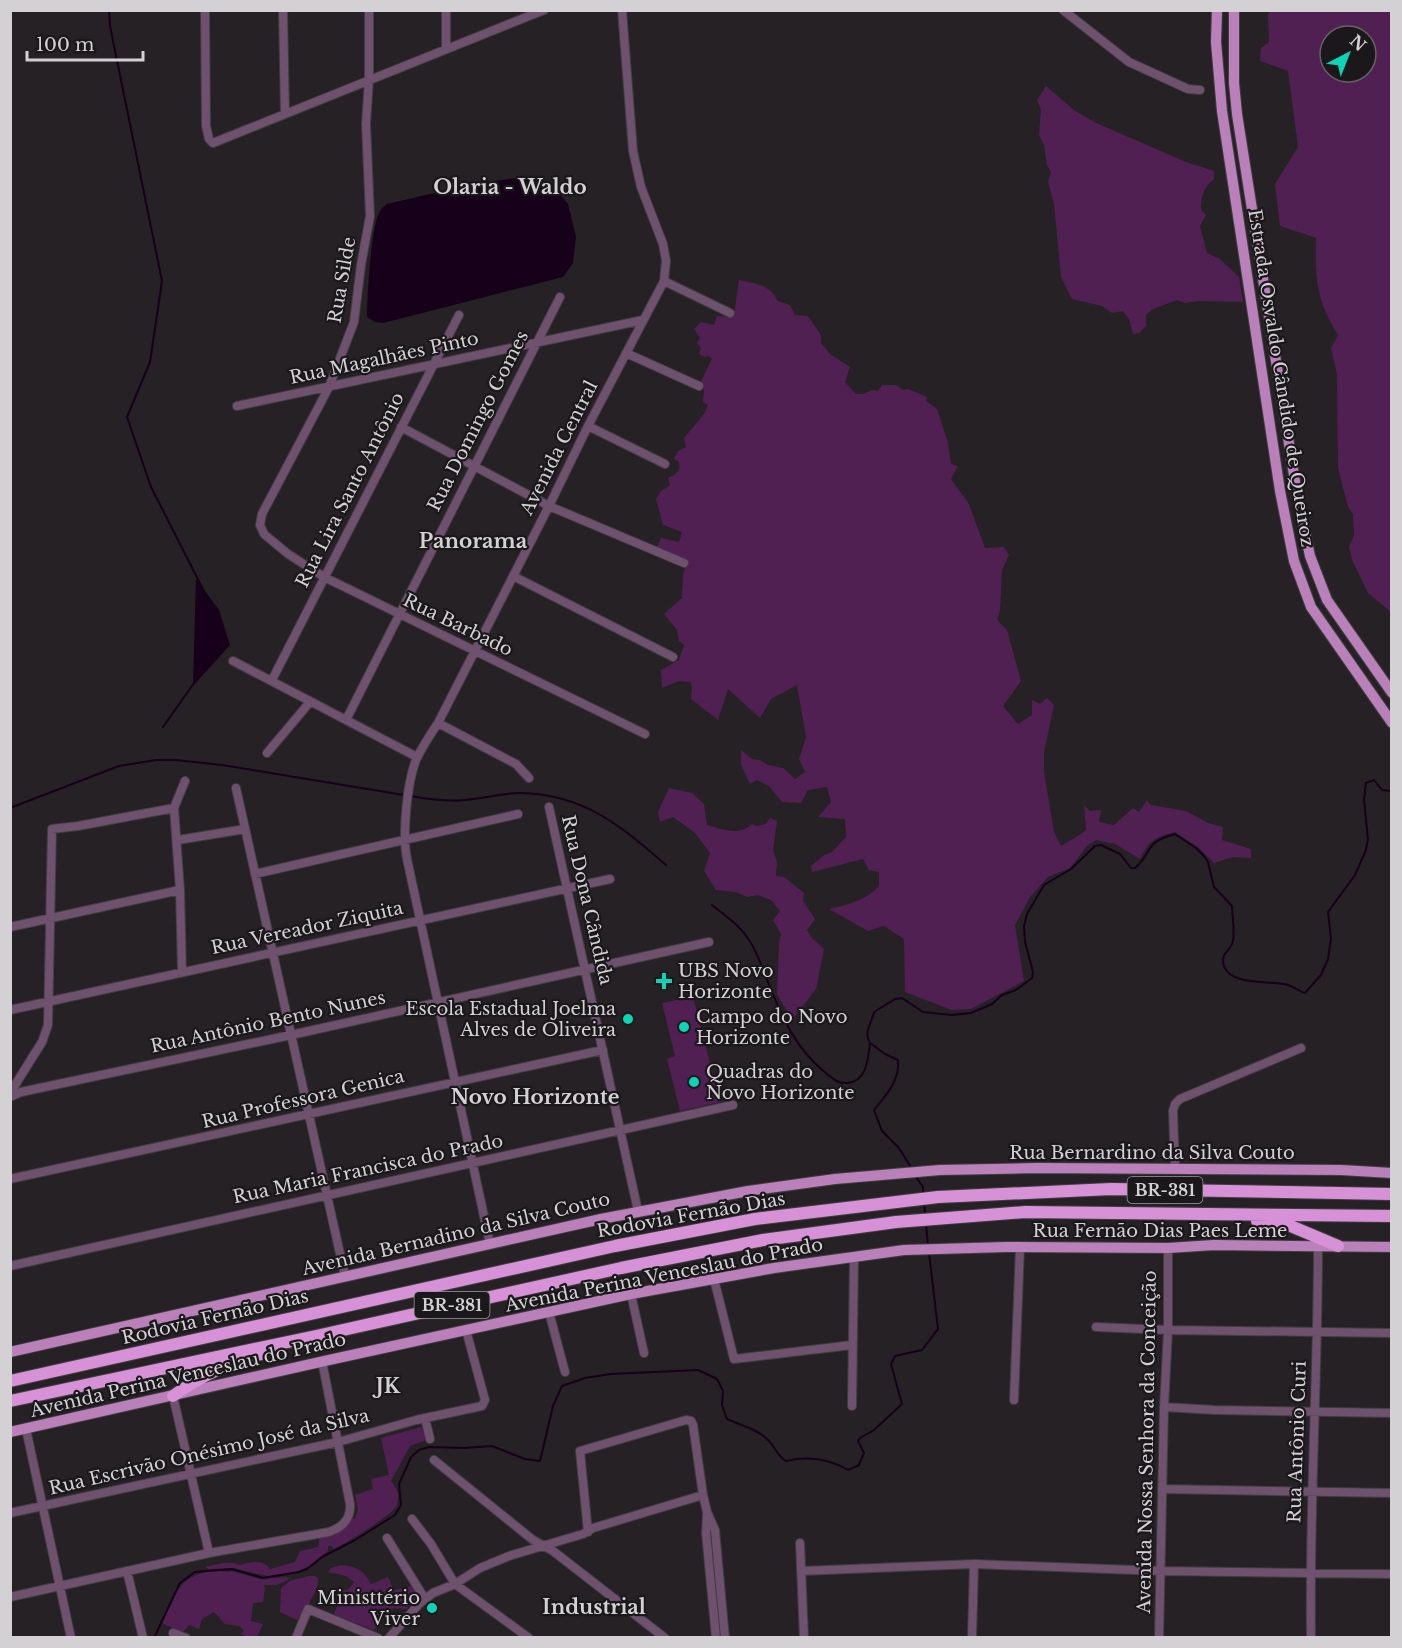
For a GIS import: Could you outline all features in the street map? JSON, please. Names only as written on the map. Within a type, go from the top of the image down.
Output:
[{"type":"highway","name":"Rodovia Fernão Dias","points":[[10,1381],[615,1246],[755,1219],[938,1197],[1111,1189],[1392,1194]]},
{"type":"highway","name":"Rodovia Fernão Dias","points":[[10,1401],[621,1268],[763,1240],[896,1222],[1025,1212],[1392,1216]]},
{"type":"highway","points":[[1178,1213],[1286,1224],[1338,1246]]},
{"type":"highway","points":[[173,1396],[195,1380],[227,1365],[316,1336]]},
{"type":"main road","name":"Estrada Osvaldo Cândido de Queiroz","points":[[1217,10],[1216,42],[1222,111],[1280,491],[1293,561],[1311,606],[1392,723]]},
{"type":"main road","name":"Estrada Osvaldo Cândido de Queiroz","points":[[1234,10],[1234,82],[1237,114],[1296,488],[1310,556],[1328,600],[1392,693]]},
{"type":"main road","name":"Rua Bernardino da Silva Couto","points":[[913,1172],[1174,1169],[1341,1170],[1392,1173]]},
{"type":"main road","name":"Avenida Bernadino da Silva Couto","points":[[10,1352],[638,1211],[748,1191],[879,1174],[913,1172]]},
{"type":"main road","name":"Rua Fernão Dias Paes Leme","points":[[904,1250],[949,1247],[1168,1248],[1214,1245],[1392,1247]]},
{"type":"main road","name":"Avenida Perina Venceslau do Prado","points":[[10,1432],[631,1294],[774,1268],[904,1250]]},
{"type":"street","points":[[205,10],[206,126],[209,139],[213,143],[544,10]]},
{"type":"street","points":[[283,10],[285,114]]},
{"type":"street","name":"Rua Silde","points":[[264,534],[260,525],[262,514],[329,387],[354,322],[370,216],[371,192],[366,124],[369,79],[369,10]]},
{"type":"street","points":[[446,10],[446,49]]},
{"type":"street","points":[[622,10],[633,151],[641,187],[663,244],[666,261],[664,281],[730,313]]},
{"type":"street","points":[[1063,10],[1129,62],[1188,89],[1200,90]]},
{"type":"street","name":"Avenida Central","points":[[490,1244],[404,840],[410,784],[417,757],[438,723],[664,281]]},
{"type":"street","name":"Rua Domingo Gomes","points":[[346,720],[560,297]]},
{"type":"street","name":"Rua Lira Santo Antônio","points":[[272,680],[459,315]]},
{"type":"street","name":"Rua Magalhães Pinto","points":[[237,406],[643,321]]},
{"type":"street","points":[[626,353],[699,386]]},
{"type":"street","points":[[588,426],[665,464]]},
{"type":"street","points":[[401,427],[549,506],[684,562]]},
{"type":"street","name":"Rua Barbado","points":[[264,534],[288,554],[324,577],[645,734]]},
{"type":"street","points":[[513,576],[673,657]]},
{"type":"street","points":[[233,661],[417,757]]},
{"type":"street","points":[[267,753],[310,702]]},
{"type":"street","points":[[438,723],[516,764],[529,778]]},
{"type":"street","points":[[182,972],[178,840],[174,808],[185,781]]},
{"type":"street","points":[[236,788],[345,1276]]},
{"type":"street","name":"Rua Dona Cândida","points":[[549,807],[638,1211]]},
{"type":"street","points":[[10,1095],[46,1033],[49,1015],[52,829],[174,808]]},
{"type":"street","points":[[255,874],[518,814]]},
{"type":"street","points":[[178,840],[246,829]]},
{"type":"street","name":"Rua Vereador Ziquita","points":[[10,1010],[610,879]]},
{"type":"street","points":[[10,927],[180,890]]},
{"type":"street","name":"Rua Antônio Bento Nunes","points":[[10,1095],[709,942]]},
{"type":"street","points":[[1174,1169],[1173,1111],[1175,1104],[1301,1048]]},
{"type":"street","name":"Rua Professora Genica","points":[[10,1179],[603,1050]]},
{"type":"street","name":"Rua Maria Francisca do Prado","points":[[10,1266],[733,1106]]},
{"type":"street","points":[[1014,1400],[1020,1247]]},
{"type":"street","name":"Rua Antônio Curi","points":[[1311,1638],[1310,1573],[1318,1331],[1318,1247]]},
{"type":"street","name":"Avenida Nossa Senhora da Conceição","points":[[1159,1638],[1168,1330],[1168,1248]]},
{"type":"street","points":[[852,1406],[854,1258]]},
{"type":"street","points":[[714,1279],[731,1356],[734,1359],[852,1345]]},
{"type":"street","points":[[631,1294],[644,1353]]},
{"type":"street","points":[[549,1312],[565,1372]]},
{"type":"street","points":[[1096,1327],[1392,1333]]},
{"type":"street","name":"Rua Escrivão Onésimo José da Silva","points":[[10,1513],[338,1442],[425,1418],[480,1406],[484,1404],[484,1400],[466,1330]]},
{"type":"street","points":[[10,1597],[209,1553],[338,1529],[349,1517],[350,1504],[322,1361]]},
{"type":"street","points":[[173,1396],[209,1553]]},
{"type":"street","points":[[1164,1407],[1392,1413]]},
{"type":"street","points":[[425,1418],[430,1439]]},
{"type":"street","points":[[588,1532],[580,1451],[686,1420],[691,1421],[703,1495],[715,1530],[725,1638]]},
{"type":"street","points":[[26,1429],[71,1638]]},
{"type":"street","points":[[434,1460],[533,1540],[553,1551],[664,1638]]},
{"type":"street","points":[[1162,1489],[1392,1493]]},
{"type":"street","points":[[388,1638],[433,1593],[455,1584],[490,1563],[588,1532],[593,1528],[703,1495]]},
{"type":"street","points":[[707,1512],[706,1533],[716,1638]]},
{"type":"street","points":[[412,1519],[431,1544],[455,1584],[529,1638]]},
{"type":"street","points":[[387,1538],[425,1599]]},
{"type":"street","points":[[800,1543],[804,1638]]},
{"type":"street","points":[[972,1638],[974,1564]]},
{"type":"street","points":[[801,1571],[974,1564],[1161,1571],[1392,1574]]},
{"type":"street","points":[[127,1571],[143,1638]]},
{"type":"street","points":[[296,1638],[308,1609],[378,1638]]},
{"type":"street","points":[[173,1633],[186,1638]]},
{"type":"shaded area","points":[[1390,10],[1392,13],[1391,612],[1368,593],[1353,562],[1349,547],[1354,535],[1353,514],[1348,507],[1338,468],[1337,374],[1331,348],[1338,335],[1325,311],[1318,288],[1316,238],[1280,226],[1275,184],[1298,147],[1288,71],[1260,61],[1261,48],[1269,42],[1268,15],[1270,11]]},
{"type":"shaded area","points":[[1046,86],[1074,110],[1094,122],[1186,162],[1214,171],[1214,179],[1202,196],[1201,210],[1206,215],[1200,226],[1207,253],[1220,259],[1239,277],[1243,302],[1185,303],[1177,300],[1153,309],[1146,315],[1146,326],[1139,333],[1133,334],[1129,319],[1123,311],[1112,313],[1102,306],[1072,299],[1061,277],[1054,204],[1048,182],[1051,172],[1039,135],[1041,110],[1037,100]]},
{"type":"shaded area","points":[[524,177],[553,186],[568,204],[576,237],[573,263],[563,277],[383,323],[375,322],[367,317],[374,231],[380,211],[384,206],[473,184]]},
{"type":"shaded area","points":[[739,280],[766,288],[778,301],[790,305],[795,315],[808,316],[821,335],[821,343],[830,354],[850,367],[845,382],[856,394],[872,390],[878,391],[882,385],[896,385],[903,390],[908,389],[927,397],[926,401],[937,409],[948,443],[951,464],[958,466],[951,479],[969,504],[985,548],[1004,547],[1009,555],[1002,570],[1000,610],[997,620],[1007,630],[1021,681],[1003,706],[1018,724],[1032,715],[1032,700],[1040,704],[1047,698],[1054,705],[1044,752],[1044,772],[1054,832],[1061,846],[1086,830],[1084,805],[1090,811],[1101,810],[1099,822],[1114,825],[1133,808],[1139,812],[1147,800],[1151,805],[1186,811],[1208,823],[1223,827],[1222,840],[1251,849],[1251,858],[1233,857],[1214,863],[1198,847],[1175,832],[1153,840],[1146,847],[1140,859],[1115,844],[1096,840],[1087,846],[1070,868],[1048,877],[1030,897],[1015,925],[1024,981],[971,1009],[952,1010],[905,992],[904,939],[884,926],[868,931],[829,909],[868,895],[879,886],[879,872],[869,870],[863,859],[812,872],[811,866],[824,855],[832,852],[846,837],[845,819],[818,817],[831,802],[827,787],[808,790],[801,803],[782,802],[769,786],[757,780],[750,784],[741,765],[741,750],[752,759],[783,768],[795,779],[805,772],[799,759],[806,737],[797,685],[771,699],[760,718],[728,689],[718,720],[691,699],[690,682],[679,681],[662,688],[661,670],[679,660],[684,645],[679,641],[677,630],[664,614],[682,598],[683,575],[687,561],[657,547],[661,538],[679,542],[682,532],[663,525],[656,499],[661,491],[670,485],[668,478],[679,470],[679,462],[674,459],[678,451],[686,447],[684,438],[704,414],[708,405],[703,402],[704,387],[701,382],[712,358],[699,354],[701,348],[697,343],[700,338],[694,329],[701,322],[714,325],[717,316],[734,315]]},
{"type":"shaded area","points":[[196,579],[219,610],[230,645],[193,686]]},
{"type":"shaded area","points":[[669,788],[692,793],[704,804],[707,825],[736,831],[752,824],[756,826],[766,824],[770,818],[777,821],[773,850],[777,862],[776,876],[784,877],[804,893],[803,901],[815,919],[807,930],[824,949],[816,989],[792,1020],[777,994],[781,934],[773,920],[780,911],[771,900],[758,895],[747,897],[736,892],[716,890],[704,871],[710,853],[695,833],[673,817],[660,822],[658,812]]},
{"type":"shaded area","points":[[693,997],[720,1102],[680,1111],[667,1059],[675,1056],[662,1003]]},
{"type":"shaded area","points":[[421,1427],[426,1440],[410,1446],[391,1481],[398,1493],[396,1507],[366,1530],[333,1549],[332,1546],[328,1546],[328,1551],[309,1566],[296,1572],[268,1576],[232,1568],[209,1569],[205,1567],[223,1563],[240,1565],[256,1562],[270,1569],[295,1562],[300,1551],[318,1547],[320,1534],[350,1518],[355,1519],[358,1510],[355,1495],[373,1489],[371,1479],[389,1475],[381,1438]]},
{"type":"shaded area","points":[[341,1565],[359,1570],[366,1575],[371,1584],[388,1577],[394,1590],[413,1586],[420,1596],[406,1609],[392,1609],[382,1613],[375,1619],[379,1624],[374,1630],[334,1615],[342,1591],[349,1589],[354,1582],[346,1576],[328,1572],[331,1568]]},
{"type":"shaded area","points":[[213,1570],[231,1571],[261,1579],[287,1577],[288,1580],[277,1585],[264,1585],[263,1602],[253,1603],[251,1621],[263,1624],[257,1637],[247,1637],[241,1634],[244,1630],[239,1626],[225,1624],[214,1612],[202,1619],[199,1629],[189,1625],[182,1633],[162,1623],[179,1588],[192,1577]]},
{"type":"shaded area","points":[[309,1576],[318,1578],[318,1583],[311,1600],[297,1620],[280,1612],[281,1588],[290,1581]]},
{"type":"waterway","points":[[109,10],[110,26],[162,281],[150,362],[127,417],[151,487],[207,597]]},
{"type":"waterway","points":[[163,727],[194,683]]},
{"type":"waterway","points":[[10,808],[119,766],[156,760],[222,765],[404,795]]},
{"type":"waterway","points":[[712,905],[737,925],[752,945],[779,1008],[798,1044],[829,1076],[839,1082],[854,1082],[859,1079],[865,1069],[870,1043],[867,1035],[874,1012],[895,999],[902,998],[923,1012],[952,1015],[971,1013],[992,1004],[1002,995],[1016,990],[1032,978],[1033,972],[1025,942],[1024,926],[1027,914],[1044,885],[1071,869],[1095,846],[1101,845],[1120,854],[1131,868],[1135,868],[1141,862],[1153,844],[1165,837],[1175,834],[1196,848],[1208,862],[1214,887],[1232,906],[1234,935],[1231,946],[1223,958],[1225,968],[1238,978],[1287,985],[1305,993],[1321,975],[1328,959],[1331,939],[1328,912],[1355,875],[1366,850],[1368,839],[1364,800],[1366,783],[1374,780],[1382,790],[1392,791]]},
{"type":"waterway","points":[[410,796],[458,801],[520,793],[563,799],[582,806],[617,825],[666,865]]},
{"type":"waterway","points":[[870,1043],[898,1060],[897,1075],[874,1110],[882,1131],[899,1148],[912,1169]]},
{"type":"waterway","points":[[916,1177],[923,1187],[923,1193]]},
{"type":"waterway","points":[[924,1202],[925,1214]]},
{"type":"waterway","points":[[926,1223],[928,1247]]},
{"type":"waterway","points":[[154,1638],[180,1583],[195,1572],[232,1569],[263,1578],[299,1572],[395,1515],[401,1505],[399,1484],[411,1457],[419,1450],[429,1447],[492,1446],[525,1459],[540,1461],[553,1406],[562,1386],[585,1378],[611,1374],[698,1370],[717,1379],[723,1391],[722,1405],[727,1419],[763,1436],[786,1461],[818,1459],[848,1470],[859,1465],[864,1453],[858,1441],[860,1438],[874,1430],[902,1404],[891,1364],[895,1356],[922,1350],[938,1329],[929,1253]]},
{"type":"place","name":"UBS Novo Horizonte","points":[[664,981]]},
{"type":"place","name":"Escola Estadual Joelma Alves de Oliveira","points":[[628,1019]]},
{"type":"place","name":"Campo do Novo Horizonte","points":[[684,1027]]},
{"type":"place","name":"Quadras do Novo Horizonte","points":[[694,1082]]},
{"type":"place","name":"Ministtério Viver","points":[[432,1608]]},
{"type":"district","name":"Olaria - Waldo","points":[[510,187]]},
{"type":"district","name":"Panorama","points":[[473,541]]},
{"type":"district","name":"Novo Horizonte","points":[[535,1097]]},
{"type":"district","name":"JK","points":[[388,1386]]},
{"type":"district","name":"Industrial","points":[[594,1607]]}]
